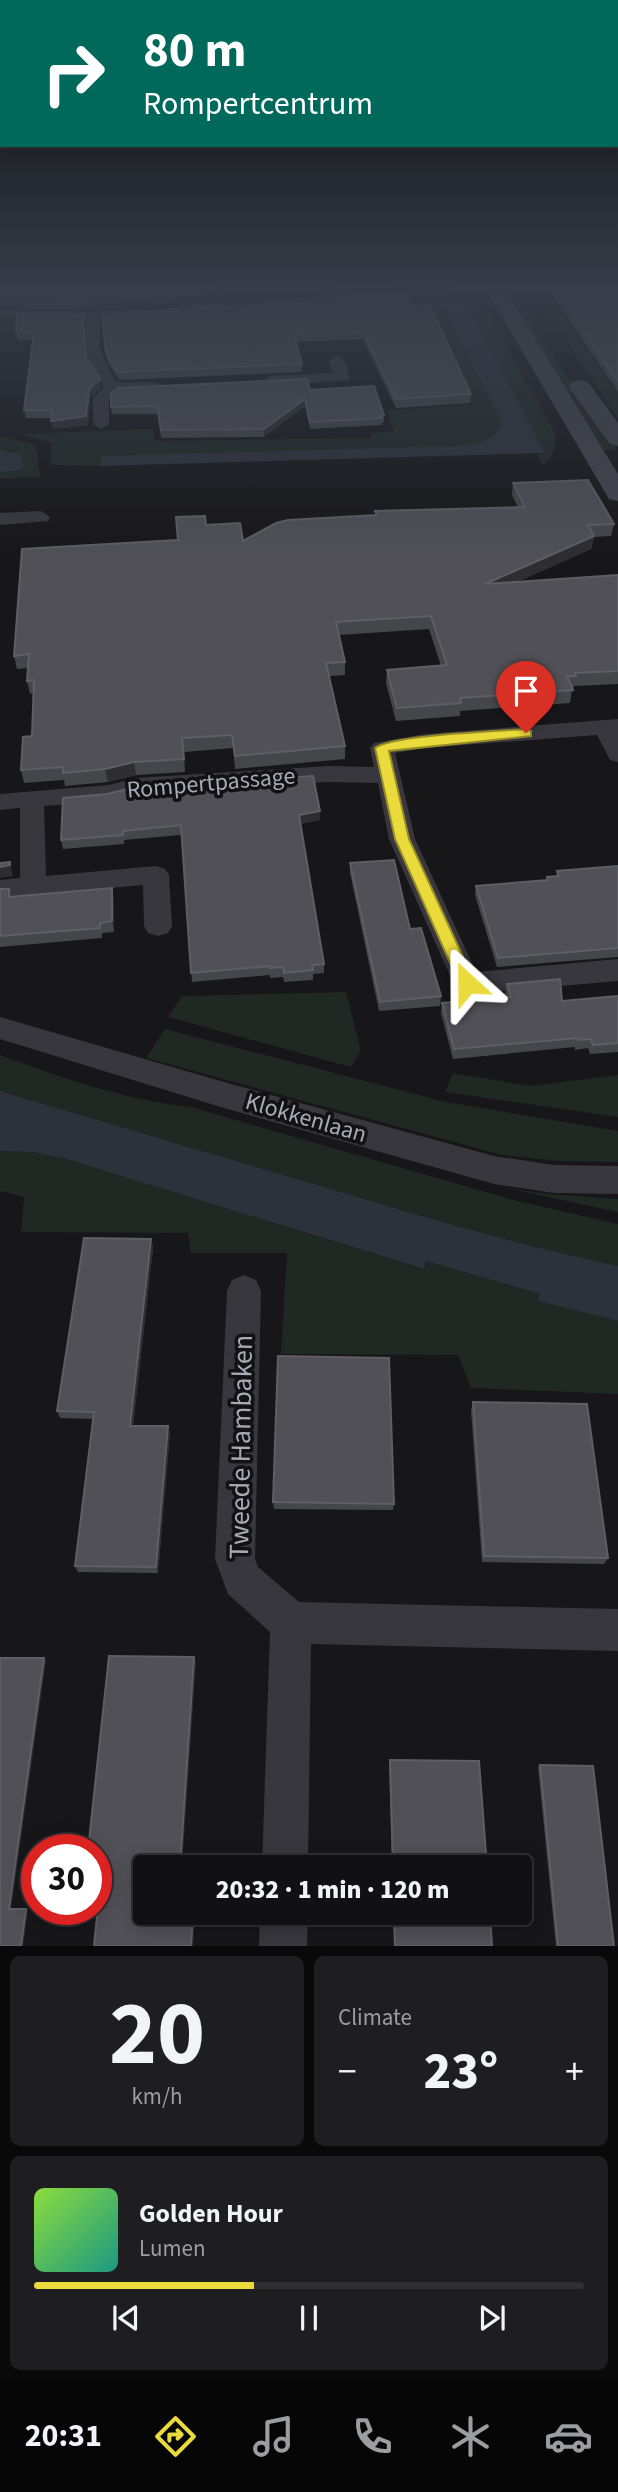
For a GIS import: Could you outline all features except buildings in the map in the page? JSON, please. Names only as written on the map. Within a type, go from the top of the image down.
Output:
[{"type":"street","points":[[105,377],[114,388]]},
{"type":"street","points":[[248,383],[342,377]]},
{"type":"street","points":[[557,377],[612,473],[618,494]]},
{"type":"street","points":[[574,377],[596,412],[618,439]]},
{"type":"street","points":[[101,424],[101,398],[114,388],[166,387]]},
{"type":"street","points":[[0,519],[41,517]]},
{"type":"street","points":[[618,755],[612,727],[425,741],[382,748],[402,839],[467,983],[618,970]]},
{"type":"street","name":"Rompertpassage","points":[[0,802],[108,793],[136,786],[328,774],[390,775]]},
{"type":"street","points":[[32,799],[33,887]]},
{"type":"street","points":[[0,889],[156,875],[158,926]]},
{"type":"street","name":"Klokkenlaan","points":[[0,1028],[224,1095],[494,1170],[554,1179],[618,1180]]},
{"type":"street","name":"Tweede Hambaken","points":[[244,1291],[235,1559],[242,1580],[291,1623]]},
{"type":"street","points":[[285,1855],[291,1623],[618,1630]]},
{"type":"street","points":[[284,1925],[284,1946]]},
{"type":"shaded area","points":[[459,377],[479,377],[501,421],[499,428],[495,434],[483,441],[454,446],[102,456],[101,466],[51,465],[51,443],[20,434],[153,429],[154,441],[371,438],[371,433],[394,432],[387,410],[472,405]]},
{"type":"shaded area","points":[[479,377],[505,377],[545,453],[101,466],[101,456],[469,445],[490,438],[499,428],[501,421]]},
{"type":"shaded area","points":[[503,377],[524,377],[554,431],[551,457],[545,464],[541,464],[537,454],[544,454]]},
{"type":"shaded area","points":[[553,377],[567,377],[617,450],[598,451]]},
{"type":"shaded area","points":[[590,377],[606,377],[618,394],[618,419]]},
{"type":"shaded area","points":[[0,436],[36,445],[40,477],[0,479],[0,472],[18,471],[11,450],[0,449]]},
{"type":"shaded area","points":[[0,449],[21,455],[24,466],[18,471],[0,472]]},
{"type":"shaded area","points":[[346,992],[361,1051],[351,1067],[168,1017],[182,996]]},
{"type":"shaded area","points":[[165,1029],[446,1102],[618,1131],[618,1162],[559,1161],[502,1155],[146,1058]]},
{"type":"shaded area","points":[[0,1055],[94,1087],[166,1104],[191,1107],[517,1201],[618,1224],[618,1266],[429,1218],[0,1091]]},
{"type":"shaded area","points":[[453,1073],[530,1086],[618,1075],[618,1117],[445,1092]]},
{"type":"shaded area","points":[[0,1091],[429,1218],[618,1266],[618,1321],[538,1301],[540,1294],[426,1261],[424,1269],[66,1159],[32,1152],[0,1151]]},
{"type":"shaded area","points":[[0,1151],[32,1152],[66,1159],[423,1269],[426,1261],[540,1294],[539,1301],[618,1321],[618,1394],[471,1388],[458,1355],[281,1354],[287,1253],[191,1253],[188,1233],[21,1232],[24,1197],[0,1191]]},
{"type":"shaded area","points":[[506,1188],[618,1199],[618,1212]]},
{"type":"route","points":[[467,983],[402,839],[382,748],[425,741],[526,733]]}]
